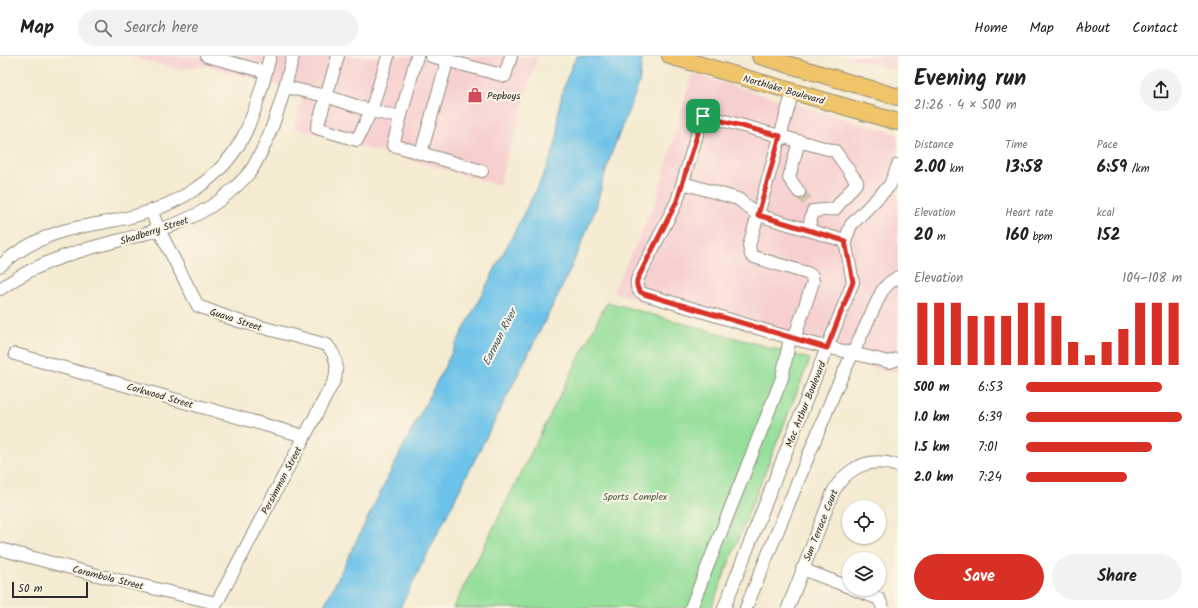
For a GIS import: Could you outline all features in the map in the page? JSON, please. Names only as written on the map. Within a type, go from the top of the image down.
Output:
[{"type":"main road","name":"Northlake Boulevard","points":[[670,56],[898,122]]},
{"type":"main road","points":[[760,56],[898,97]]},
{"type":"street","points":[[207,56],[226,58],[266,72]]},
{"type":"street","name":"Shadberry Street","points":[[0,266],[10,257],[33,243],[64,231],[130,218],[172,203],[198,188],[220,170],[234,152],[246,132],[258,100],[270,56]]},
{"type":"street","name":"Shadberry Street","points":[[0,289],[41,265],[69,254],[159,230],[198,215],[223,199],[246,176],[256,163],[268,135],[285,87],[293,56]]},
{"type":"street","points":[[338,56],[317,128],[357,140],[370,111],[388,56]]},
{"type":"street","points":[[417,56],[393,145],[482,170]]},
{"type":"street","points":[[431,56],[446,58],[506,76],[510,56]]},
{"type":"street","points":[[421,153],[445,69],[446,58]]},
{"type":"street","points":[[285,87],[326,96],[370,111],[400,117]]},
{"type":"street","points":[[691,608],[782,378],[792,338],[813,280],[812,276],[807,273],[751,255],[749,246],[793,91]]},
{"type":"street","points":[[806,201],[835,209],[857,182],[835,151],[703,116],[677,201],[637,280],[636,285],[638,290],[644,294],[827,348],[889,362],[898,359]]},
{"type":"street","points":[[799,142],[789,178],[806,201],[808,230]]},
{"type":"street","points":[[683,183],[738,199],[758,215],[845,241],[851,225],[890,185],[898,166]]},
{"type":"street","name":"Guava Street","points":[[151,210],[159,230],[198,306],[235,320],[327,345],[332,350]]},
{"type":"street","name":"Mac Arthur Boulevard","points":[[724,608],[853,282],[845,241]]},
{"type":"street","points":[[746,608],[835,391],[882,291],[889,283],[898,277]]},
{"type":"street","name":"Persimmon Street","points":[[215,606],[334,379],[337,364],[332,350]]},
{"type":"street","name":"Corkwood Street","points":[[15,354],[304,436]]},
{"type":"street","name":"Sun Terrace Court","points":[[788,608],[833,492],[841,479],[851,470],[868,463],[882,462],[898,466]]},
{"type":"street","name":"Carambola Street","points":[[0,549],[215,606]]},
{"type":"street","points":[[802,569],[842,584]]},
{"type":"street","points":[[870,596],[880,600],[883,608]]},
{"type":"shaded area","points":[[127,56],[538,56],[499,185],[294,128],[304,92],[205,66],[182,70]]},
{"type":"shaded area","points":[[845,56],[898,56],[898,71]]},
{"type":"shaded area","points":[[692,74],[898,134],[898,373],[881,370],[613,292],[656,201]]},
{"type":"green space","name":"Sports Complex","points":[[607,302],[810,359],[711,608],[453,608]]},
{"type":"water","name":"Earman River","points":[[577,56],[643,56],[639,84],[612,152],[596,208],[562,287],[400,608],[323,608],[402,449],[539,184],[557,138],[558,114],[561,99],[567,77]]},
{"type":"tunnel","points":[[799,192],[807,201]]},
{"type":"place","name":"Pepboys","points":[[475,95]]},
{"type":"route","points":[[703,116],[780,136],[758,215],[845,241],[853,282],[827,348],[644,294],[638,290],[636,285],[637,280],[677,201],[703,116]]}]
